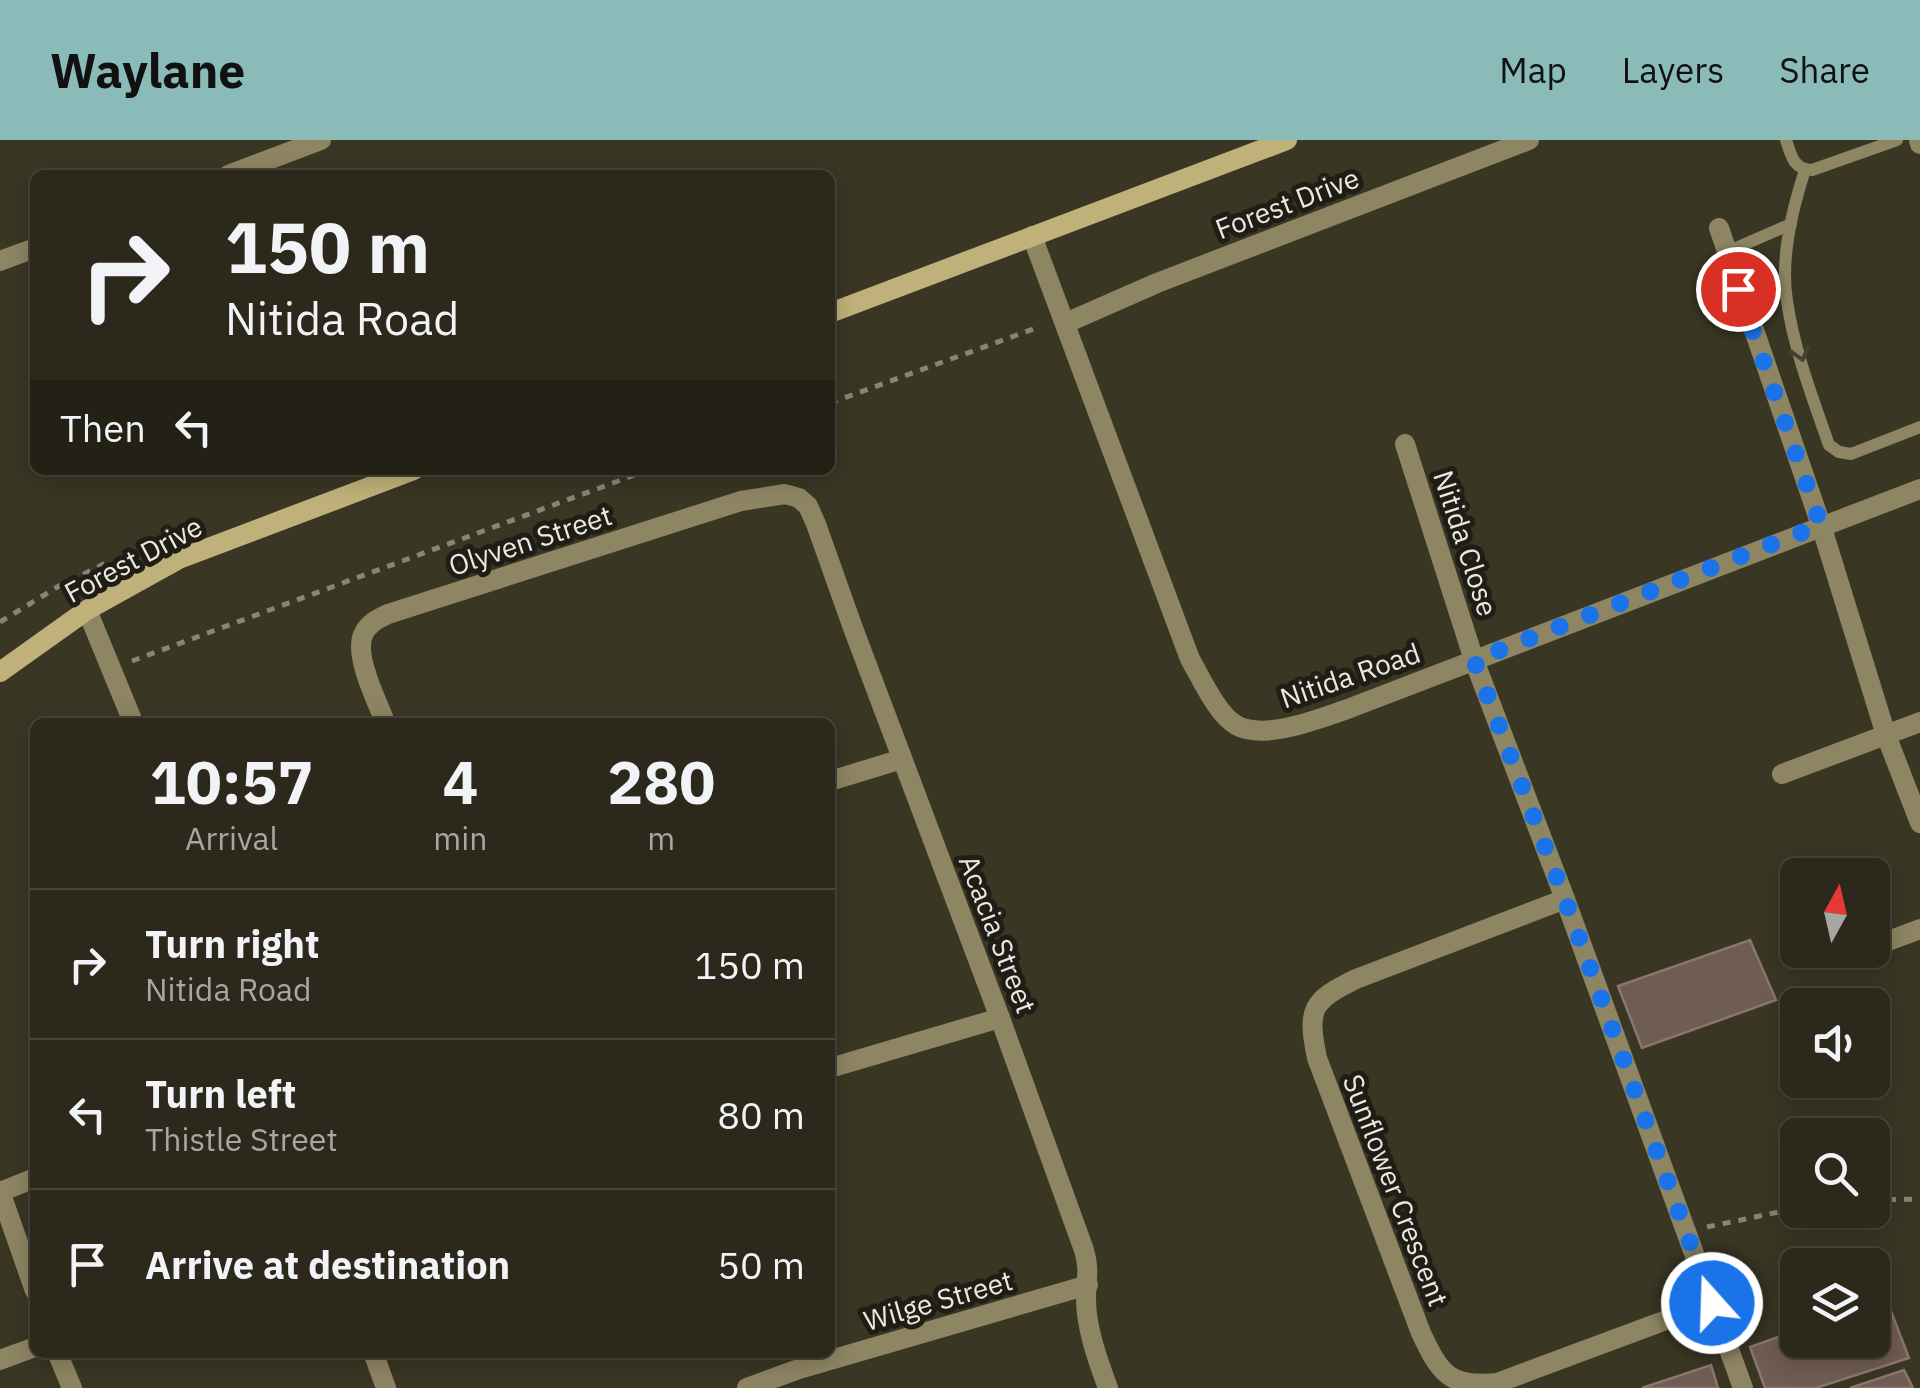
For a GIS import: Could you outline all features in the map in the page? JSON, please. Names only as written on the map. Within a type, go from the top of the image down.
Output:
[{"type":"street","points":[[241,170],[321,140]]},
{"type":"street","points":[[835,311],[1287,140]]},
{"type":"street","name":"Forest Drive","points":[[1056,323],[1528,140]]},
{"type":"street","points":[[1719,228],[1821,525],[1886,736],[1920,823]]},
{"type":"street","name":"Nitida Road","points":[[1032,236],[1056,323],[1190,659],[1213,700],[1236,725],[1265,731],[1302,724],[1920,489]]},
{"type":"street","points":[[0,261],[30,250]]},
{"type":"street","name":"Nitida Close","points":[[1404,444],[1474,660],[1744,1388]]},
{"type":"street","name":"Forest Drive","points":[[0,672],[87,610],[179,559],[401,475]]},
{"type":"street","name":"Olyven Street","points":[[383,718],[368,680],[361,647],[372,622],[388,614],[741,501],[785,494],[808,506]]},
{"type":"street","name":"Acacia Street","points":[[808,506],[1084,1250],[1089,1267],[1089,1319],[1108,1388]]},
{"type":"street","points":[[87,610],[131,718]]},
{"type":"street","points":[[1782,774],[1920,722]]},
{"type":"street","points":[[835,779],[902,759]]},
{"type":"street","name":"Sunflower Crescent","points":[[1565,899],[1326,993],[1313,1019],[1316,1058],[1421,1333],[1449,1380],[1478,1387],[1497,1383],[1712,1303]]},
{"type":"street","points":[[1890,941],[1920,929]]},
{"type":"street","points":[[835,1067],[1000,1018]]},
{"type":"street","points":[[30,1180],[0,1191],[30,1277]]},
{"type":"street","name":"Wilge Street","points":[[747,1388],[799,1379],[1088,1286]]},
{"type":"street","points":[[0,1360],[30,1349]]},
{"type":"street","points":[[60,1358],[72,1388]]},
{"type":"street","points":[[375,1358],[386,1388]]},
{"type":"lane","points":[[1786,140],[1795,163],[1806,170],[1858,147],[1897,140]]},
{"type":"lane","points":[[1806,170],[1791,224],[1785,272],[1787,302],[1829,445],[1850,454],[1920,427]]},
{"type":"lane","points":[[1727,252],[1791,224]]},
{"type":"path","points":[[835,401],[1056,323]]},
{"type":"path","points":[[129,662],[634,475]]},
{"type":"path","points":[[0,622],[108,562]]},
{"type":"path","points":[[1890,1200],[1920,1199]]},
{"type":"path","points":[[1686,1233],[1780,1211]]},
{"type":"building","points":[[1750,940],[1776,1000],[1642,1048],[1618,986]]},
{"type":"building","points":[[1890,1308],[1909,1358],[1816,1388],[1765,1388],[1750,1347],[1780,1336],[1780,1358],[1890,1358]]},
{"type":"building","points":[[1711,1365],[1718,1388],[1642,1388]]},
{"type":"building","points":[[1904,1370],[1913,1388],[1850,1388]]},
{"type":"route","points":[[1712,1303],[1474,660],[1821,525],[1738,289]]}]
